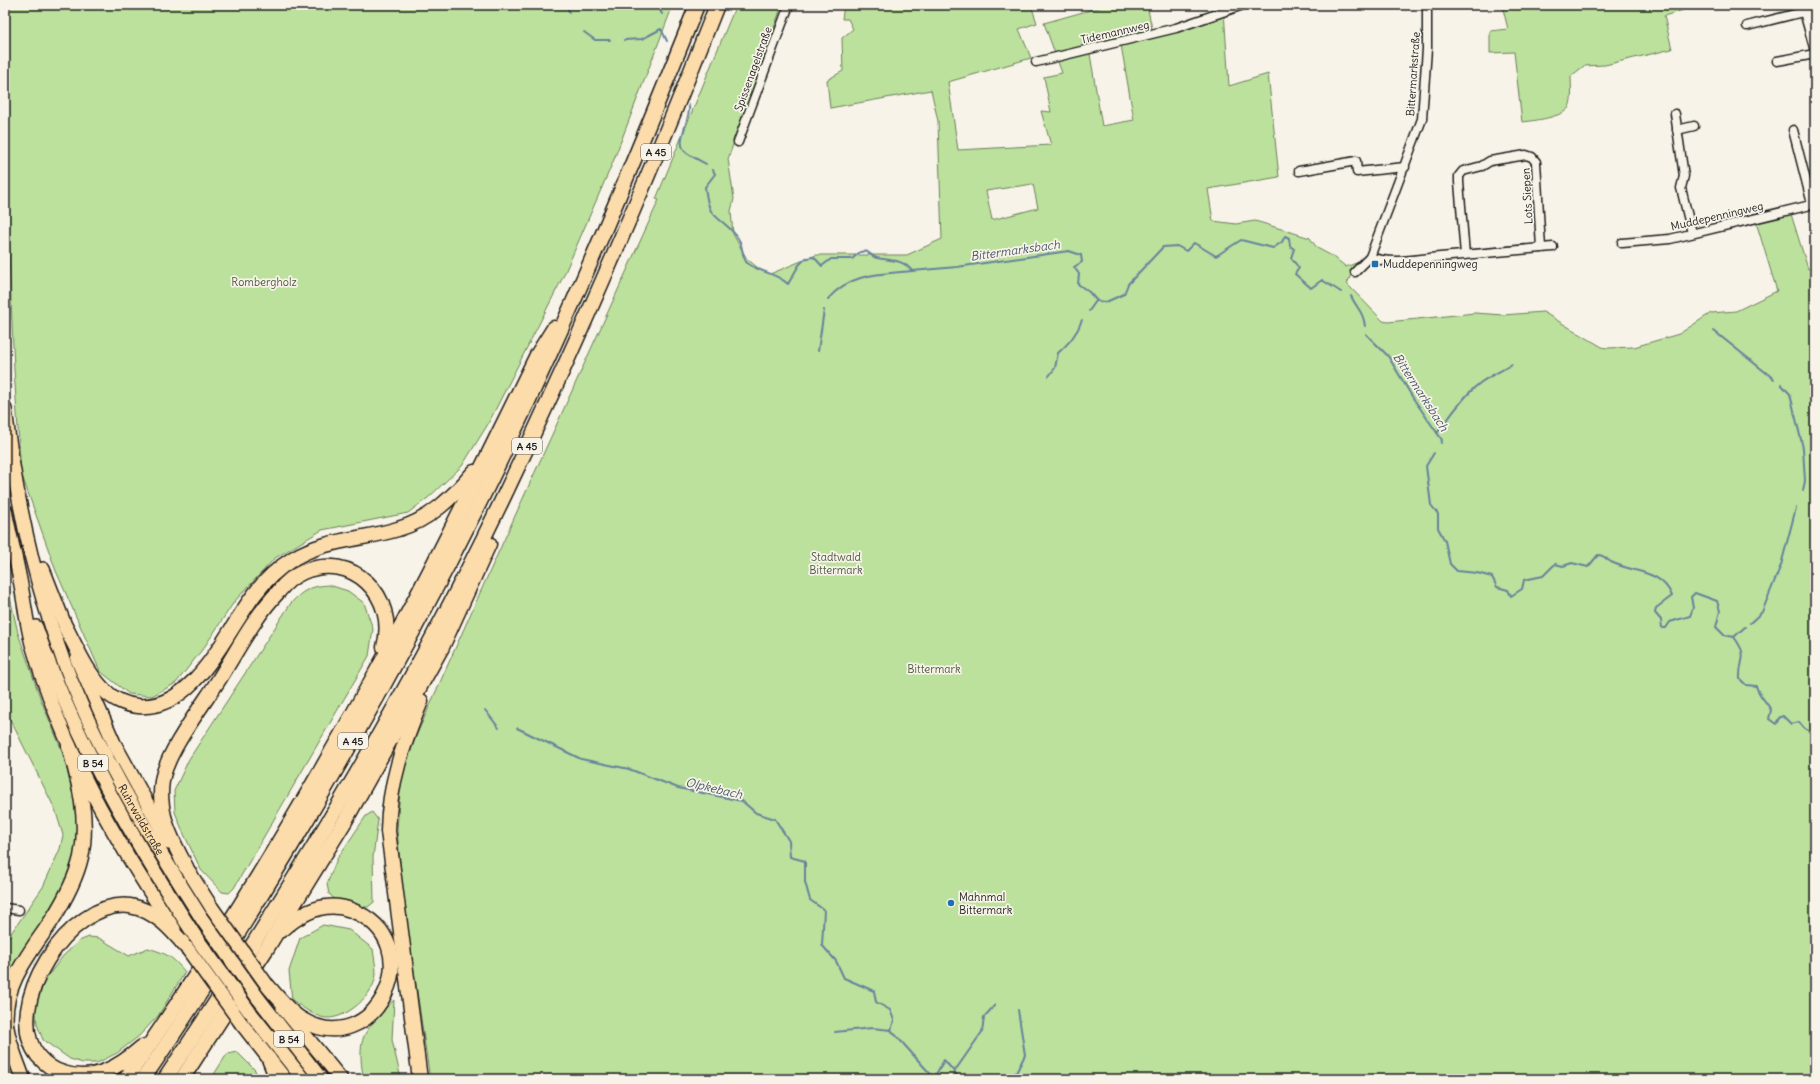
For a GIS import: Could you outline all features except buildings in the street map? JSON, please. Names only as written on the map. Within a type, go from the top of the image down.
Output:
[{"type":"highway","name":"A 45","points":[[143,1079],[255,905],[366,718],[447,566],[529,385],[584,277],[647,129],[697,5]]},
{"type":"highway","name":"A 45","points":[[165,1079],[248,952],[333,813],[424,651],[504,496],[616,249],[717,5]]},
{"type":"highway","points":[[66,628],[95,680],[104,691],[123,703],[146,707],[156,706],[168,702],[185,690],[199,675],[222,645],[254,596],[276,571],[294,558],[320,546],[398,530],[425,518],[445,503],[464,484],[481,461],[529,385]]},
{"type":"highway","name":"Ruhrwaldstraße","points":[[5,409],[10,453],[27,540],[47,610],[80,702],[102,750],[134,810],[204,922],[258,998],[321,1079]]},
{"type":"highway","points":[[126,1079],[168,1017],[262,869],[375,675],[496,438]]},
{"type":"highway","points":[[420,1079],[391,864],[388,831],[391,791],[399,757],[442,647],[488,548],[504,496]]},
{"type":"highway","points":[[22,509],[80,668],[114,742],[162,831],[212,908],[288,1016],[341,1079]]},
{"type":"highway","name":"B 54","points":[[5,510],[20,576],[43,649],[67,709],[92,760],[131,833],[195,936],[249,1011],[303,1079]]},
{"type":"highway","points":[[186,867],[166,824],[162,809],[160,795],[166,765],[179,741],[255,623],[279,590],[290,580],[315,568],[331,567],[346,570],[365,580],[383,604],[388,625],[387,637],[375,675]]},
{"type":"highway","points":[[20,576],[32,643],[55,712],[69,746],[88,784],[132,863],[187,948],[241,1024],[285,1079]]},
{"type":"highway","points":[[183,1078],[267,948],[345,821],[442,647]]},
{"type":"highway","points":[[23,1079],[14,1055],[6,1024],[8,996],[23,964],[63,902],[77,871],[81,856],[84,832],[83,809],[80,789],[69,746]]},
{"type":"highway","points":[[168,1017],[142,1047],[119,1065],[106,1072],[92,1076],[80,1077],[56,1071],[45,1064],[34,1053],[26,1040],[22,1024],[22,1005],[28,987],[37,968],[50,951],[64,935],[80,921],[105,908],[130,906],[144,910],[164,923],[187,948]]},
{"type":"highway","points":[[267,948],[283,930],[309,911],[321,908],[338,907],[357,912],[374,924],[387,944],[392,966],[389,986],[379,1005],[364,1019],[346,1027],[336,1028],[318,1026],[300,1019],[267,985]]},
{"type":"highway","points":[[269,1059],[277,1079]]},
{"type":"street","name":"Spissenagelstraße","points":[[738,142],[789,5]]},
{"type":"street","name":"Tidemannweg","points":[[1036,62],[1176,28],[1243,5]]},
{"type":"street","name":"Bittermarkstraße","points":[[1355,272],[1370,256],[1422,119],[1427,49],[1428,5]]},
{"type":"street","points":[[1747,26],[1815,9]]},
{"type":"street","points":[[1777,61],[1815,52],[1804,12]]},
{"type":"street","points":[[1675,114],[1684,176],[1681,188],[1692,233]]},
{"type":"street","points":[[1677,130],[1694,126]]},
{"type":"street","points":[[1793,130],[1813,204]]},
{"type":"street","name":"Lots Siepen","points":[[1465,255],[1459,176],[1462,171],[1482,166],[1490,161],[1526,155],[1532,157],[1536,162],[1541,248]]},
{"type":"street","points":[[1299,171],[1356,161],[1358,172],[1405,166]]},
{"type":"street","name":"Muddepenningweg","points":[[1622,243],[1670,239],[1813,204]]},
{"type":"street","points":[[1370,256],[1376,259],[1398,260],[1553,247]]},
{"type":"street","points":[[5,908],[19,910]]},
{"type":"green space","name":"Rombergholz","points":[[5,5],[673,5],[613,162],[563,277],[488,424],[462,466],[429,497],[408,513],[322,530],[275,558],[234,602],[205,646],[176,683],[152,696],[129,694],[100,671],[56,571],[21,473],[14,370],[5,158]]},
{"type":"green space","name":"Stadtwald Bittermark","points":[[736,5],[782,5],[728,159],[734,199],[731,211],[733,234],[747,259],[762,271],[770,274],[816,255],[907,255],[942,239],[938,121],[931,90],[830,108],[827,80],[843,71],[842,38],[853,29],[848,19],[842,19],[844,5],[1031,5],[1037,23],[1019,29],[1031,58],[948,82],[958,150],[1051,145],[1041,111],[1051,112],[1044,77],[1062,73],[1044,23],[1108,5],[1147,5],[1153,33],[1224,11],[1229,86],[1268,74],[1279,177],[1208,189],[1213,221],[1236,224],[1255,221],[1262,223],[1310,238],[1317,248],[1334,257],[1346,267],[1356,263],[1347,284],[1383,321],[1388,322],[1475,313],[1503,315],[1543,312],[1602,347],[1634,347],[1679,334],[1711,313],[1736,311],[1777,291],[1756,222],[1791,214],[1808,269],[1815,265],[1815,1079],[430,1079],[404,904],[397,830],[401,777],[417,734],[479,595],[659,200],[656,199]],"holes":[[[1121,45],[1134,120],[1102,126],[1090,54]],[[1033,184],[1038,208],[992,220],[986,191]]]},
{"type":"green space","points":[[1502,5],[1601,5],[1602,7],[1611,5],[1693,5],[1693,7],[1664,16],[1672,49],[1605,65],[1584,66],[1571,76],[1571,100],[1569,107],[1566,110],[1548,118],[1522,122],[1514,52],[1490,53],[1490,31],[1508,29]]},
{"type":"green space","points":[[5,575],[18,633],[41,700],[63,753],[79,821],[76,847],[70,872],[62,890],[7,979],[5,986],[5,942],[43,887],[60,849],[63,835],[55,809],[9,717],[5,716]]},
{"type":"green space","points":[[329,585],[348,591],[364,603],[373,629],[369,656],[234,888],[229,893],[222,892],[201,870],[175,812],[174,791],[189,759],[291,603],[299,595],[312,588]]},
{"type":"green space","points":[[372,812],[378,820],[373,857],[374,902],[368,907],[362,907],[349,902],[339,903],[329,894],[327,884],[337,859],[366,816]]},
{"type":"green space","points":[[323,925],[349,930],[373,949],[376,971],[371,989],[359,1004],[343,1014],[327,1018],[313,1014],[292,1000],[289,971],[300,938]]},
{"type":"green space","points":[[89,937],[99,938],[129,956],[148,948],[160,952],[173,959],[185,972],[158,1016],[139,1036],[117,1053],[97,1063],[83,1063],[70,1059],[43,1040],[37,1024],[35,1003],[45,980],[63,956],[79,941]]},
{"type":"green space","points":[[394,1000],[392,1040],[401,1079],[364,1079],[361,1058],[362,1041],[370,1026]]},
{"type":"green space","points":[[5,1048],[16,1079],[5,1079]]},
{"type":"green space","points":[[237,1052],[255,1070],[258,1079],[211,1079],[227,1054]]},
{"type":"waterway","points":[[567,5],[569,12]]},
{"type":"waterway","name":"Bittermarksbach","points":[[657,5],[662,14]]},
{"type":"waterway","points":[[624,40],[642,39],[661,29],[667,41]]},
{"type":"waterway","points":[[584,32],[595,40],[610,40]]},
{"type":"waterway","name":"Bittermarksbach","points":[[689,105],[682,146],[684,150],[706,164]]},
{"type":"waterway","name":"Bittermarksbach","points":[[713,170],[715,174],[705,187],[711,211],[734,232],[740,242],[744,258],[747,263],[783,280],[788,284],[799,265],[806,258],[814,257],[822,266],[831,259],[852,259],[860,252],[866,251],[877,258],[901,262],[912,271],[957,267],[1069,251],[1081,255],[1082,262],[1074,267],[1079,274],[1078,284],[1089,292],[1097,301],[1106,302],[1124,294],[1128,284],[1163,247],[1177,246],[1186,251],[1194,243],[1216,256],[1241,240],[1273,248],[1282,242],[1285,236],[1289,238],[1290,246],[1294,249],[1291,258],[1299,268],[1295,274],[1311,288],[1322,280],[1341,292]]},
{"type":"waterway","points":[[828,299],[846,284],[866,276],[912,271]]},
{"type":"waterway","name":"Bittermarksbach","points":[[1351,296],[1361,313],[1365,326]]},
{"type":"waterway","points":[[1089,311],[1096,301]]},
{"type":"waterway","points":[[818,351],[824,310]]},
{"type":"waterway","points":[[1049,376],[1055,368],[1058,353],[1066,346],[1078,330],[1082,320]]},
{"type":"waterway","points":[[1714,331],[1774,379]]},
{"type":"waterway","name":"Bittermarksbach","points":[[1366,334],[1388,356],[1413,398],[1442,440],[1441,443]]},
{"type":"waterway","points":[[1437,433],[1474,388],[1484,380],[1512,364]]},
{"type":"waterway","points":[[1781,384],[1790,394],[1803,448],[1805,481],[1803,490]]},
{"type":"waterway","name":"Bittermarksbach","points":[[1434,453],[1426,466],[1431,505],[1438,514],[1438,528],[1445,541],[1450,564],[1457,571],[1477,573],[1492,577],[1497,587],[1508,590],[1511,596],[1522,589],[1524,580],[1543,576],[1555,564],[1563,566],[1572,563],[1588,567],[1598,555],[1602,556],[1619,566],[1654,576],[1667,587],[1672,596],[1656,608],[1655,613],[1661,620],[1662,628],[1666,628],[1670,622],[1690,616],[1693,608],[1691,597],[1695,593],[1717,601],[1720,611],[1716,627],[1724,635],[1734,637],[1739,644],[1743,654],[1740,679],[1746,685],[1756,686],[1771,710],[1769,719],[1776,724],[1779,718],[1783,716],[1791,724],[1799,722],[1804,728],[1815,735]]},
{"type":"waterway","points":[[1750,623],[1762,612],[1781,565],[1796,508]]},
{"type":"waterway","points":[[1734,637],[1745,627]]},
{"type":"waterway","name":"Olpkebach","points":[[485,710],[499,728]]},
{"type":"waterway","name":"Olpkebach","points":[[517,728],[581,759],[629,769],[678,788],[742,801],[756,813],[775,819],[789,841],[790,857],[805,861],[805,882],[810,900],[824,910],[822,945],[836,961],[844,978],[874,991],[876,1002],[890,1010],[894,1020],[891,1030],[934,1078],[944,1060],[957,1075],[957,1079]]},
{"type":"waterway","points":[[954,1072],[982,1032],[984,1017],[995,1005]]},
{"type":"waterway","points":[[1013,1079],[1025,1055],[1018,1010]]},
{"type":"waterway","points":[[835,1032],[872,1028],[891,1030]]},
{"type":"waterway","name":"Olpkebach","points":[[1266,1079],[1274,1075],[1288,1079]]},
{"type":"place","name":"Muddepenningweg","points":[[1375,264]]},
{"type":"place","name":"Mahnmal Bittermark","points":[[951,903]]},
{"type":"park label","name":"Bittermark","points":[[934,669]]}]
